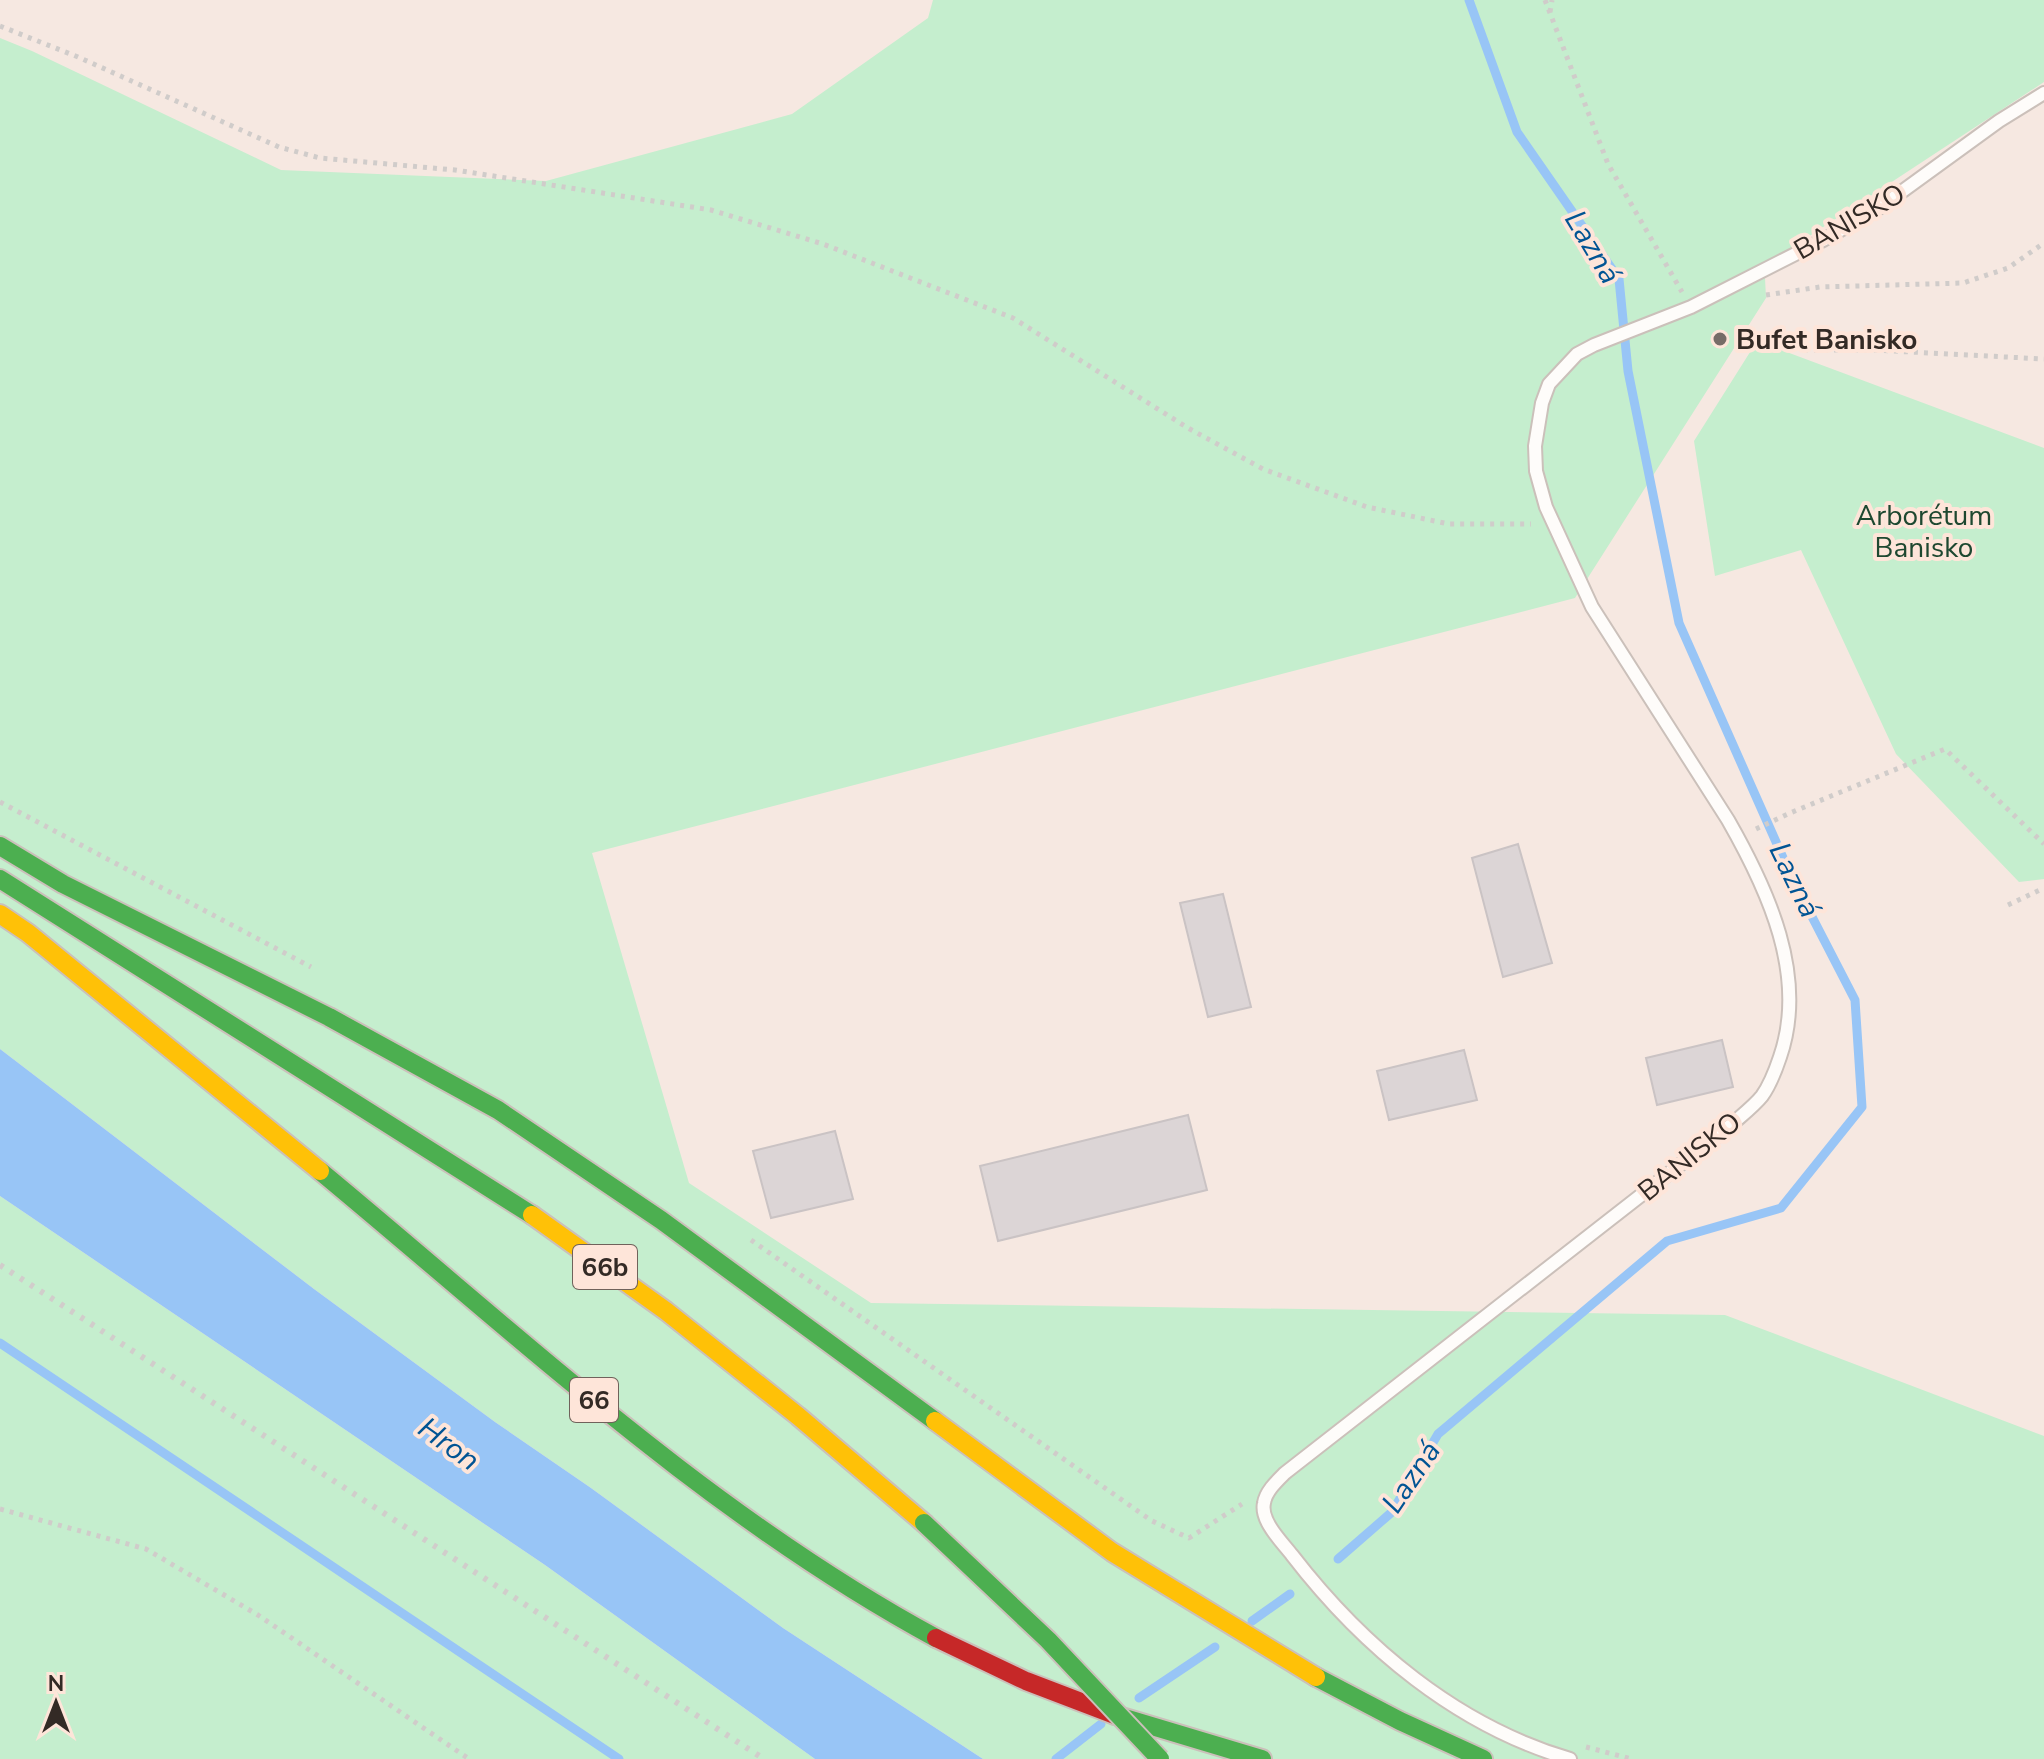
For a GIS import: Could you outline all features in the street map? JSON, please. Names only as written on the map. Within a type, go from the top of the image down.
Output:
[{"type":"main road","points":[[0,846],[63,884],[329,1017],[498,1110],[661,1220],[1112,1552],[1309,1673],[1400,1721],[1483,1759]]},
{"type":"main road","name":"66b","points":[[0,879],[521,1207],[678,1320],[924,1523],[1048,1640],[1160,1759]]},
{"type":"main road","name":"66","points":[[0,914],[226,1091],[605,1409],[751,1525],[858,1594],[950,1646],[1097,1709],[1178,1737],[1262,1759]]},
{"type":"lane","name":"BANISKO","points":[[1570,1759],[1518,1740],[1468,1715],[1399,1667],[1353,1625],[1305,1572],[1272,1529],[1263,1504],[1270,1489],[1285,1473],[1731,1125],[1763,1095],[1787,1038],[1789,972],[1778,928],[1744,849],[1592,607],[1552,524],[1536,471],[1537,425],[1542,403],[1549,384],[1577,354],[1691,307],[1823,240],[1882,206],[1999,121],[2044,93]]},
{"type":"path","points":[[1545,0],[1608,164],[1691,307]]},
{"type":"path","points":[[1550,13],[1552,0]]},
{"type":"path","points":[[0,26],[78,57],[279,147],[320,158],[455,170],[711,210],[823,244],[1013,318],[1188,428],[1263,469],[1367,507],[1449,524],[1552,524]]},
{"type":"path","points":[[1763,296],[1820,287],[1963,283],[2008,268],[2044,243]]},
{"type":"path","points":[[1804,350],[1873,350],[2044,359]]},
{"type":"path","points":[[1756,830],[1945,749],[2044,844]]},
{"type":"path","points":[[2008,905],[2044,888]]},
{"type":"path","points":[[0,1509],[146,1549],[258,1615],[469,1759]]},
{"type":"path","points":[[1577,1745],[1632,1759]]},
{"type":"green space","points":[[933,0],[2044,0],[2044,82],[1773,260],[1765,278],[1766,298],[1575,598],[592,853],[689,1183],[871,1303],[1725,1315],[2044,1436],[2044,1759],[983,1759],[783,1628],[495,1422],[314,1289],[0,1049],[0,38],[281,170],[546,181],[792,114],[928,18]]},
{"type":"green space","name":"Arborétum Banisko","points":[[1757,341],[2044,448],[2044,879],[2019,882],[1896,754],[1801,550],[1715,576],[1694,441]]},
{"type":"green space","points":[[0,1196],[545,1565],[815,1759],[0,1759]]},
{"type":"water","name":"Hron","points":[[0,1049],[314,1289],[495,1422],[783,1628],[983,1759],[815,1759],[545,1565],[0,1196]]},
{"type":"building","points":[[1518,844],[1552,963],[1503,977],[1472,858]]},
{"type":"building","points":[[1223,894],[1251,1007],[1208,1017],[1180,903]]},
{"type":"building","points":[[1722,1040],[1733,1087],[1657,1105],[1646,1058]]},
{"type":"building","points":[[1464,1050],[1477,1100],[1389,1120],[1377,1071]]},
{"type":"building","points":[[1188,1115],[1207,1190],[998,1241],[980,1166]]},
{"type":"building","points":[[835,1131],[853,1199],[771,1218],[753,1151]]},
{"type":"waterway","name":"Lazná","points":[[1338,1559],[1392,1512],[1438,1434],[1667,1241],[1781,1208],[1862,1107],[1855,1000],[1792,878],[1679,623],[1628,371],[1619,279],[1517,132],[1469,0]]},
{"type":"waterway","points":[[0,1343],[619,1759]]},
{"type":"waterway","name":"Lazná","points":[[1252,1621],[1290,1594]]},
{"type":"waterway","name":"Lazná","points":[[1139,1698],[1215,1647]]},
{"type":"waterway","name":"Lazná","points":[[1056,1759],[1101,1724]]},
{"type":"railway","points":[[0,1265],[764,1759]]},
{"type":"traffic: fast","points":[[0,846],[63,884],[329,1017],[498,1110],[661,1220],[935,1421]]},
{"type":"traffic: fast","points":[[0,879],[532,1215]]},
{"type":"traffic: fast","points":[[320,1171],[617,1420],[694,1479],[852,1589],[936,1638]]},
{"type":"traffic: fast","points":[[924,1523],[1048,1640],[1160,1759]]},
{"type":"traffic: fast","points":[[1316,1677],[1400,1721],[1483,1759]]},
{"type":"traffic: fast","points":[[1115,1715],[1262,1759]]},
{"type":"traffic: slow","points":[[0,914],[28,933],[320,1171]]},
{"type":"traffic: slow","points":[[532,1215],[666,1311],[798,1416],[924,1523]]},
{"type":"traffic: slow","points":[[935,1421],[1112,1552],[1316,1677]]},
{"type":"traffic: jam","points":[[936,1638],[1026,1681],[1115,1715]]},
{"type":"place","name":"Bufet Banisko","points":[[1720,339]]}]
